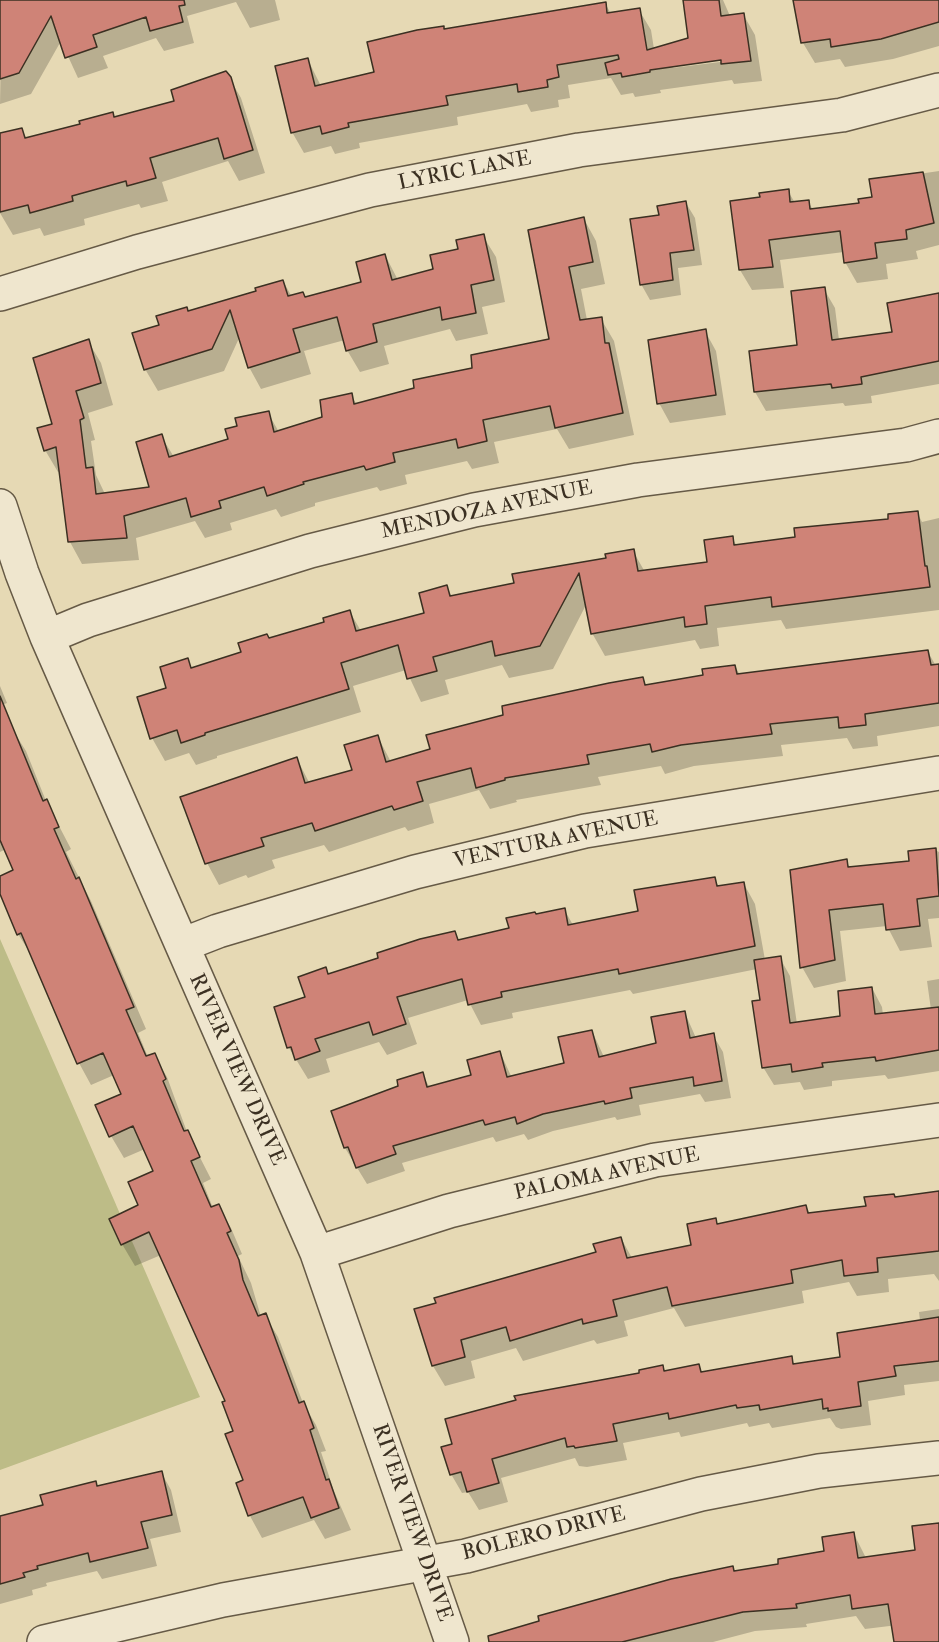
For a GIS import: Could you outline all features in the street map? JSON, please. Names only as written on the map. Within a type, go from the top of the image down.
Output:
[{"type":"street","name":"LYRIC LANE","points":[[0,294],[137,252],[370,190],[579,150],[842,115],[939,90]]},
{"type":"street","name":"MENDOZA AVENUE","points":[[47,637],[88,620],[310,551],[474,510],[638,480],[906,444],[939,436]]},
{"type":"street","name":"RIVER VIEW DRIVE","points":[[0,507],[47,637],[317,1253],[452,1642]]},
{"type":"street","name":"VENTURA AVENUE","points":[[182,945],[218,931],[415,872],[585,831],[939,773]]},
{"type":"street","name":"PALOMA AVENUE","points":[[317,1253],[448,1211],[655,1160],[939,1120]]},
{"type":"street","name":"BOLERO DRIVE","points":[[44,1642],[223,1600],[466,1557],[701,1494],[819,1472],[939,1458]]},
{"type":"shaded area","points":[[0,939],[200,1397],[0,1470]]},
{"type":"building","points":[[0,0],[184,0],[185,5],[179,6],[183,22],[150,31],[146,17],[93,35],[97,47],[65,58],[51,16],[19,73],[0,79]]},
{"type":"building","points":[[683,0],[719,0],[721,16],[744,13],[751,61],[721,64],[721,60],[650,70],[650,72],[622,77],[621,73],[608,75],[605,63],[619,59],[618,55],[557,65],[559,77],[547,80],[548,87],[518,92],[517,84],[446,96],[448,105],[348,123],[349,127],[322,134],[320,126],[291,133],[275,66],[308,58],[315,86],[374,72],[367,42],[417,30],[444,26],[444,29],[606,2],[607,13],[640,8],[647,50],[688,38]]},
{"type":"building","points":[[793,0],[939,0],[939,22],[881,39],[831,47],[830,39],[801,43]]},
{"type":"building","points":[[226,71],[231,77],[253,150],[224,159],[218,138],[150,158],[156,178],[127,186],[126,181],[72,196],[73,201],[30,213],[28,205],[0,212],[0,133],[22,128],[25,138],[80,124],[79,121],[113,112],[114,117],[174,101],[171,90]]},
{"type":"building","points":[[923,172],[934,223],[906,230],[907,239],[875,243],[877,258],[844,263],[840,231],[769,240],[773,267],[739,270],[730,201],[760,197],[759,193],[789,189],[790,202],[809,200],[810,209],[859,203],[858,199],[872,197],[869,179]]},
{"type":"building","points":[[686,201],[694,250],[670,253],[673,280],[640,285],[630,219],[659,215],[657,206]]},
{"type":"building","points":[[584,217],[593,262],[569,267],[580,320],[602,317],[605,343],[609,343],[623,413],[555,428],[550,406],[483,420],[487,441],[458,448],[456,439],[393,453],[395,462],[366,470],[364,466],[303,482],[304,484],[267,496],[264,487],[219,501],[221,508],[191,517],[186,498],[124,516],[127,538],[68,542],[56,447],[44,451],[37,428],[52,424],[33,358],[89,339],[101,383],[76,391],[84,418],[80,420],[86,468],[93,467],[96,494],[149,487],[136,442],[162,434],[169,457],[228,439],[225,429],[237,426],[235,418],[269,411],[274,432],[322,417],[320,400],[352,393],[354,404],[414,388],[413,380],[472,368],[471,355],[549,339],[528,230]]},
{"type":"building","points":[[484,234],[494,280],[471,285],[476,313],[442,320],[440,307],[373,324],[377,342],[346,351],[337,317],[293,329],[300,352],[248,368],[230,310],[212,349],[144,370],[132,333],[159,325],[156,316],[187,307],[188,311],[256,291],[255,288],[283,280],[288,296],[303,292],[305,297],[361,282],[356,262],[385,254],[392,280],[433,269],[430,255],[458,249],[456,240]]},
{"type":"building","points":[[825,287],[832,340],[892,332],[887,303],[939,293],[939,361],[861,377],[862,384],[832,388],[831,384],[754,392],[749,351],[797,345],[791,291]]},
{"type":"building","points":[[706,329],[716,395],[657,404],[648,340]]},
{"type":"building","points":[[918,511],[930,587],[772,607],[771,597],[705,606],[707,624],[685,627],[684,617],[591,634],[579,573],[540,646],[495,656],[492,641],[433,657],[437,671],[407,679],[398,645],[341,663],[349,689],[205,733],[205,735],[181,743],[177,730],[150,739],[137,697],[166,688],[160,667],[188,658],[191,668],[241,652],[238,643],[267,634],[269,638],[324,622],[323,618],[350,610],[356,631],[424,613],[419,593],[447,585],[450,596],[514,583],[512,574],[606,558],[605,554],[634,549],[638,571],[707,562],[704,540],[733,536],[734,545],[795,537],[794,528],[888,519],[888,514]]},
{"type":"building","points":[[928,650],[931,665],[939,664],[939,703],[865,714],[866,725],[839,728],[838,717],[770,724],[772,734],[681,745],[652,752],[650,744],[587,755],[589,764],[505,778],[505,780],[476,788],[471,768],[417,782],[423,801],[394,810],[392,806],[315,831],[312,823],[261,838],[264,846],[205,864],[180,797],[297,757],[305,783],[352,770],[344,745],[378,735],[386,762],[430,749],[426,735],[503,715],[502,706],[609,683],[643,677],[645,685],[703,675],[702,669],[735,665],[737,674]]},
{"type":"building","points":[[0,696],[43,801],[47,799],[59,827],[54,829],[76,879],[79,877],[134,1007],[126,1010],[146,1056],[155,1053],[166,1079],[163,1081],[184,1131],[188,1130],[200,1157],[191,1161],[211,1207],[219,1204],[231,1231],[227,1233],[258,1316],[266,1313],[299,1403],[304,1401],[314,1428],[310,1430],[326,1480],[329,1479],[339,1508],[311,1518],[303,1497],[248,1516],[236,1483],[243,1480],[225,1434],[233,1431],[222,1402],[225,1401],[149,1232],[121,1245],[109,1219],[138,1205],[128,1182],[153,1171],[133,1126],[109,1137],[95,1105],[121,1094],[103,1053],[77,1064],[21,933],[17,935],[0,894],[0,876],[13,870],[0,840]]},
{"type":"building","points":[[936,848],[939,896],[917,899],[920,926],[886,930],[883,904],[829,910],[835,960],[800,968],[790,870],[847,859],[848,867],[909,861],[908,851]]},
{"type":"building","points":[[715,877],[717,886],[744,882],[755,946],[619,974],[618,969],[501,992],[502,997],[468,1005],[462,979],[397,997],[406,1024],[373,1035],[369,1022],[315,1039],[320,1051],[295,1060],[291,1047],[287,1048],[274,1007],[305,997],[298,977],[326,967],[328,974],[378,958],[377,953],[420,939],[455,931],[458,940],[509,928],[506,918],[535,912],[536,914],[565,908],[568,925],[638,911],[634,890]]},
{"type":"building","points":[[781,956],[790,1023],[840,1016],[838,991],[872,987],[875,1014],[939,1007],[939,1050],[876,1061],[875,1057],[822,1063],[823,1067],[792,1072],[791,1064],[762,1068],[752,1001],[760,1000],[754,960]]},
{"type":"building","points":[[685,1011],[690,1038],[714,1033],[722,1081],[694,1086],[693,1077],[630,1088],[632,1098],[605,1104],[604,1101],[543,1114],[517,1124],[515,1117],[485,1125],[483,1120],[393,1146],[396,1154],[356,1168],[348,1147],[344,1148],[331,1111],[398,1086],[397,1080],[423,1072],[427,1087],[471,1075],[467,1060],[500,1051],[507,1077],[564,1063],[558,1037],[592,1030],[599,1057],[656,1043],[651,1017]]},
{"type":"building","points":[[939,1191],[939,1251],[877,1258],[878,1272],[844,1276],[842,1260],[791,1270],[793,1283],[672,1306],[667,1287],[613,1300],[617,1316],[583,1324],[582,1319],[510,1341],[506,1327],[461,1340],[465,1357],[432,1366],[414,1309],[436,1303],[434,1298],[596,1252],[593,1244],[621,1237],[627,1258],[691,1245],[687,1224],[716,1218],[717,1224],[806,1205],[808,1213],[866,1206],[864,1197],[894,1194],[895,1197]]},
{"type":"building","points":[[939,1317],[939,1361],[894,1366],[896,1376],[858,1382],[861,1406],[828,1411],[828,1408],[823,1409],[822,1399],[760,1410],[759,1405],[737,1408],[736,1405],[669,1419],[668,1413],[613,1424],[617,1441],[575,1448],[574,1446],[567,1447],[565,1438],[492,1459],[499,1483],[467,1492],[461,1472],[450,1475],[441,1447],[452,1444],[445,1419],[516,1400],[514,1396],[639,1373],[639,1370],[663,1365],[664,1371],[699,1364],[701,1372],[792,1356],[793,1364],[840,1357],[837,1333]]},
{"type":"building","points":[[162,1471],[172,1515],[141,1522],[148,1548],[90,1562],[88,1553],[37,1566],[38,1569],[23,1573],[25,1577],[0,1584],[0,1516],[43,1505],[40,1495],[96,1481],[97,1486]]},
{"type":"building","points":[[939,1523],[939,1642],[894,1642],[888,1604],[852,1609],[850,1595],[796,1604],[797,1608],[743,1612],[622,1642],[489,1642],[488,1636],[539,1621],[538,1616],[671,1579],[733,1566],[734,1571],[778,1564],[778,1559],[824,1551],[822,1537],[854,1532],[858,1558],[915,1550],[912,1526]]}]
